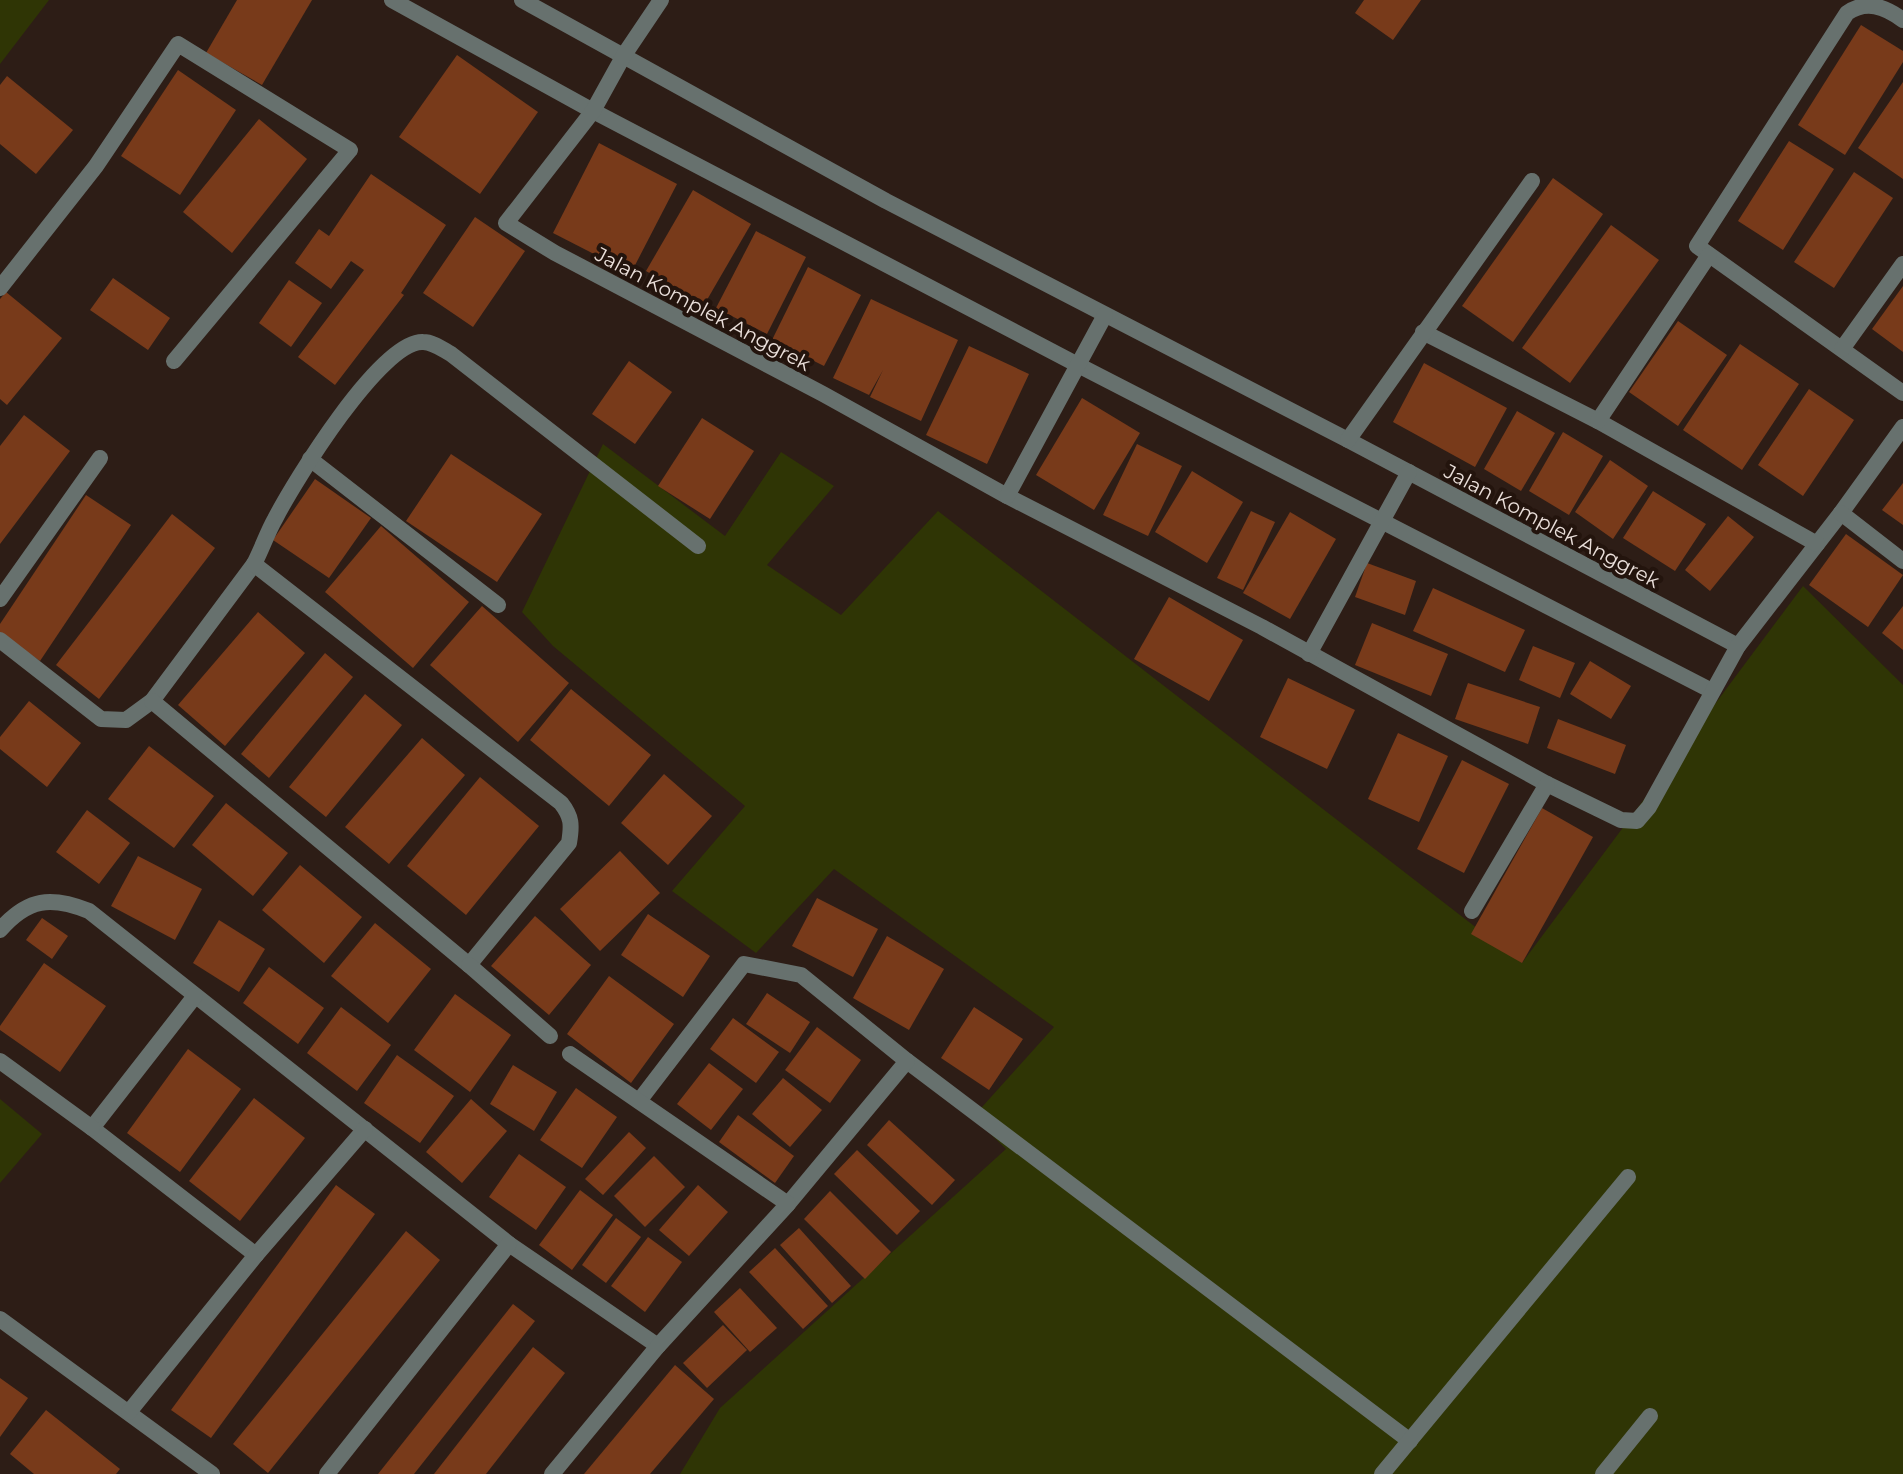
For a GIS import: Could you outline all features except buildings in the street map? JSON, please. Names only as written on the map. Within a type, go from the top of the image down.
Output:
[{"type":"street","points":[[392,0],[593,111],[1078,365],[1712,691]]},
{"type":"street","name":"Jalan Komplek Anggrek","points":[[522,0],[886,201],[1738,646]]},
{"type":"street","points":[[624,55],[661,0]]},
{"type":"street","points":[[1903,20],[1892,11],[1870,2],[1856,4],[1847,13],[1697,246],[1903,393]]},
{"type":"street","points":[[0,288],[96,166],[178,44],[350,150],[174,361]]},
{"type":"street","name":"Jalan Komplek Anggrek","points":[[624,55],[593,111],[506,223],[555,253],[823,394],[1007,496],[1309,654],[1547,784],[1621,820],[1637,821],[1649,807],[1738,646],[1903,427]]},
{"type":"street","points":[[1348,440],[1532,181]]},
{"type":"street","points":[[1598,421],[1709,255]]},
{"type":"street","points":[[1842,349],[1903,264]]},
{"type":"street","points":[[1007,496],[1105,315]]},
{"type":"street","points":[[1423,332],[1598,421],[1817,544]]},
{"type":"street","points":[[0,640],[101,719],[126,720],[152,701],[254,564],[275,519],[310,459],[348,405],[377,371],[406,346],[421,341],[432,343],[451,354],[698,546]]},
{"type":"street","points":[[0,599],[100,458]]},
{"type":"street","points":[[310,459],[498,605]]},
{"type":"street","points":[[1309,654],[1409,472]]},
{"type":"street","points":[[1841,513],[1903,561]]},
{"type":"street","points":[[254,564],[561,803],[569,814],[572,825],[569,843],[469,965]]},
{"type":"street","points":[[152,701],[550,1036]]},
{"type":"street","points":[[1472,911],[1547,784]]},
{"type":"street","points":[[0,930],[16,911],[44,901],[65,901],[89,911],[509,1244],[658,1346]]},
{"type":"street","points":[[639,1101],[744,964],[801,975],[907,1061],[1410,1441]]},
{"type":"street","points":[[92,1128],[195,996]]},
{"type":"street","points":[[570,1054],[788,1204]]},
{"type":"street","points":[[0,1061],[256,1255]]},
{"type":"street","points":[[552,1474],[658,1346],[788,1204],[907,1061]]},
{"type":"street","points":[[129,1412],[256,1255],[365,1129]]},
{"type":"street","points":[[1382,1474],[1628,1177]]},
{"type":"street","points":[[327,1474],[509,1244]]},
{"type":"street","points":[[0,1319],[212,1474]]},
{"type":"street","points":[[1603,1474],[1650,1416]]},
{"type":"green space","points":[[0,0],[49,0],[0,64]]},
{"type":"green space","points":[[603,444],[725,536],[781,452],[834,486],[767,565],[841,615],[938,511],[1522,963],[1803,586],[1903,685],[1903,1474],[680,1474],[720,1408],[1006,1149],[973,1117],[1054,1027],[834,869],[756,953],[672,891],[745,806],[553,646],[522,612]]},
{"type":"green space","points":[[0,1099],[42,1134],[0,1183]]}]
